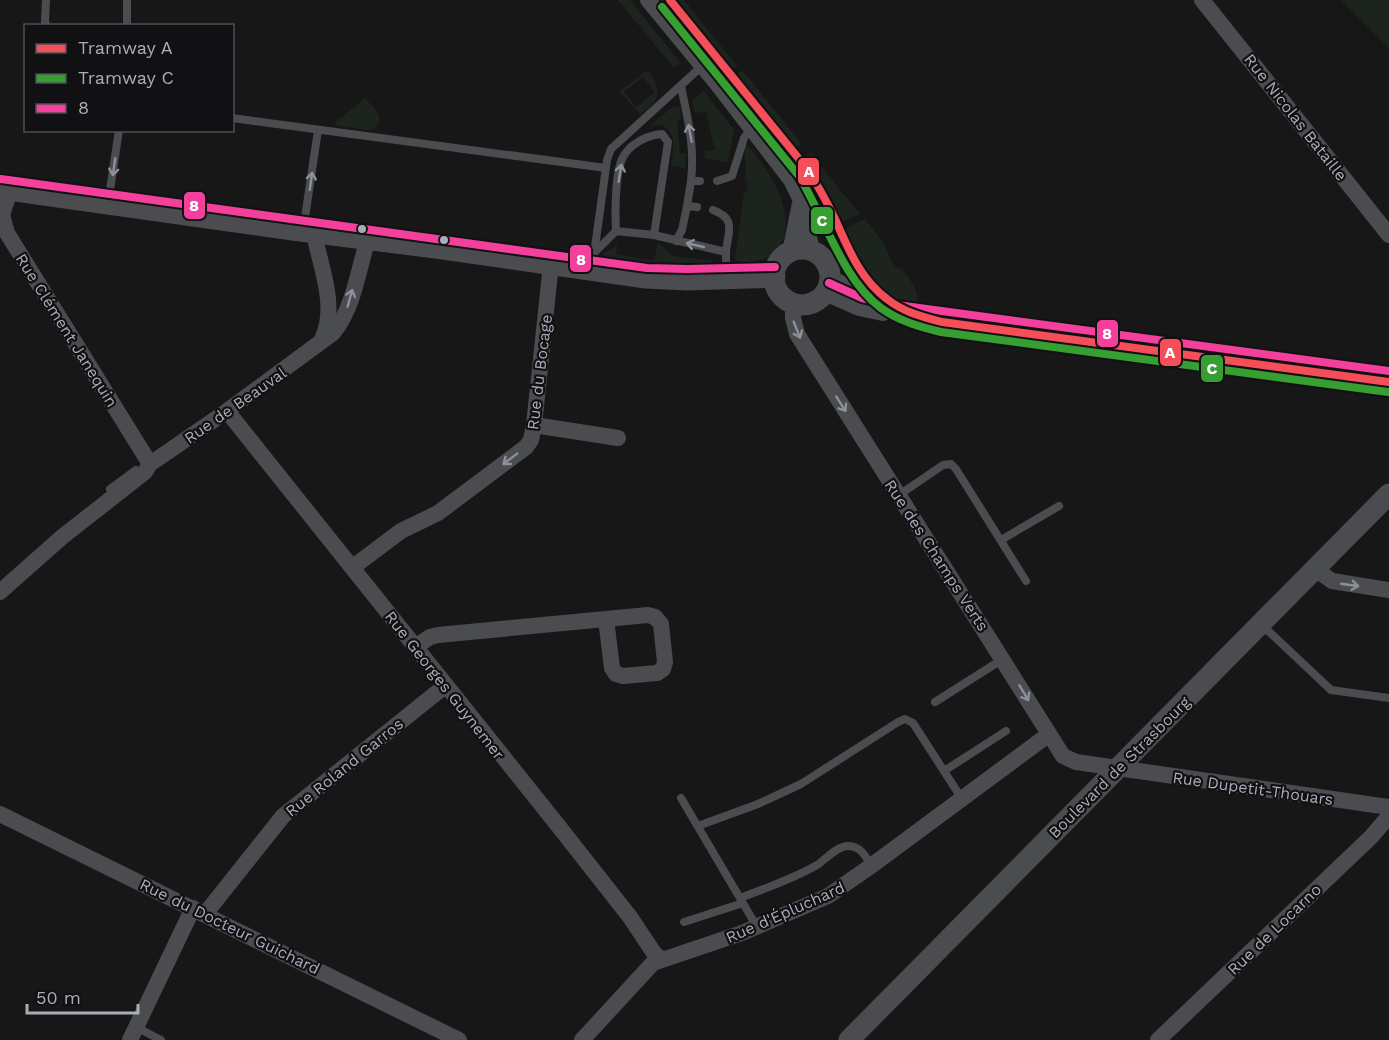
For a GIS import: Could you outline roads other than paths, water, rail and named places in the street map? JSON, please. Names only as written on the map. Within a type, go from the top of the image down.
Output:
[{"type":"street","points":[[648,0],[790,180],[801,200],[812,251]]},
{"type":"street","name":"Rue Nicolas Bataille","points":[[1202,0],[1389,235]]},
{"type":"street","points":[[5,190],[552,264],[592,262],[646,278],[775,277]]},
{"type":"street","name":"Rue Clément Janequin","points":[[5,190],[2,215],[7,233],[150,465]]},
{"type":"street","points":[[790,252],[801,200]]},
{"type":"street","points":[[308,232],[329,309],[327,328],[319,345]]},
{"type":"street","name":"Rue de Beauval","points":[[0,592],[62,537],[145,472],[150,465],[319,345],[342,322],[368,239]]},
{"type":"street","points":[[803,249],[812,251],[825,261],[828,285],[819,300],[801,305],[793,303],[780,293],[775,277],[778,264],[790,252],[803,249]]},
{"type":"street","name":"Rue du Bocage","points":[[353,567],[401,531],[438,513],[526,447],[531,440],[552,264]]},
{"type":"street","points":[[828,285],[859,308],[1389,375]]},
{"type":"street","name":"Rue des Champs Verts","points":[[793,303],[793,318],[797,334],[1003,658],[1058,750],[1069,760],[1118,768]]},
{"type":"street","name":"Rue Georges Guynemer","points":[[227,411],[567,837],[630,917],[654,953],[662,958]]},
{"type":"street","points":[[534,425],[618,438]]},
{"type":"street","name":"Boulevard de Strasbourg","points":[[849,1040],[1262,625],[1389,494]]},
{"type":"street","points":[[1315,569],[1324,578],[1332,581],[1389,590]]},
{"type":"street","points":[[415,647],[434,636],[606,619],[648,615],[655,617],[661,624],[665,662],[663,669],[657,673],[623,676],[616,674],[612,668],[606,619]]},
{"type":"street","name":"Rue Roland Garros","points":[[133,1034],[199,910],[283,816],[446,686]]},
{"type":"street","name":"Rue d'Épluchard","points":[[582,1040],[653,963],[757,927],[828,896],[963,800],[1048,735]]},
{"type":"street","name":"Rue Dupetit-Thouars","points":[[1118,768],[1389,807]]},
{"type":"street","name":"Rue du Docteur Guichard","points":[[1,816],[199,910],[459,1040]]},
{"type":"street","name":"Rue de Locarno","points":[[1158,1040],[1371,837],[1389,816]]},
{"type":"lane","points":[[46,0],[46,24]]},
{"type":"lane","points":[[126,24],[127,0]]},
{"type":"lane","points":[[592,262],[608,155],[616,143],[702,66]]},
{"type":"lane","points":[[676,241],[682,230],[696,181],[692,141],[681,86]]},
{"type":"lane","points":[[234,118],[606,168]]},
{"type":"lane","points":[[717,182],[732,176],[744,138],[751,128]]},
{"type":"lane","points":[[308,232],[318,130]]},
{"type":"lane","points":[[108,203],[119,132]]},
{"type":"lane","points":[[592,262],[616,231],[615,205],[623,157],[643,139],[652,135],[662,135],[669,142],[654,235]]},
{"type":"lane","points":[[687,206],[697,207]]},
{"type":"lane","points":[[713,210],[725,216],[730,223],[726,252],[726,279]]},
{"type":"lane","points":[[616,231],[654,235],[726,252]]},
{"type":"lane","points":[[937,317],[1389,382]]},
{"type":"lane","points":[[899,495],[944,465],[951,464],[1026,581]]},
{"type":"lane","name":"Rue de Beauval","points":[[0,582],[125,477],[141,466],[150,465]]},
{"type":"lane","points":[[1000,540],[1059,506]]},
{"type":"lane","points":[[1262,625],[1331,690],[1389,698]]},
{"type":"lane","points":[[935,702],[1003,658]]},
{"type":"lane","points":[[698,826],[758,804],[801,784],[905,719],[913,723],[963,800]]},
{"type":"lane","points":[[944,771],[1006,731]]},
{"type":"lane","points":[[681,798],[757,927]]},
{"type":"lane","points":[[684,922],[777,884],[816,865],[842,847],[849,846],[859,850],[872,866]]},
{"type":"lane","points":[[133,1034],[161,1040]]},
{"type":"tram line","name":"A","points":[[670,0],[808,170],[826,200],[862,273],[887,299],[906,311],[942,322],[1389,382]]},
{"type":"tram line","name":"C","points":[[662,7],[799,176],[835,247],[856,281],[868,296],[895,317],[941,332],[1388,392]]}]
